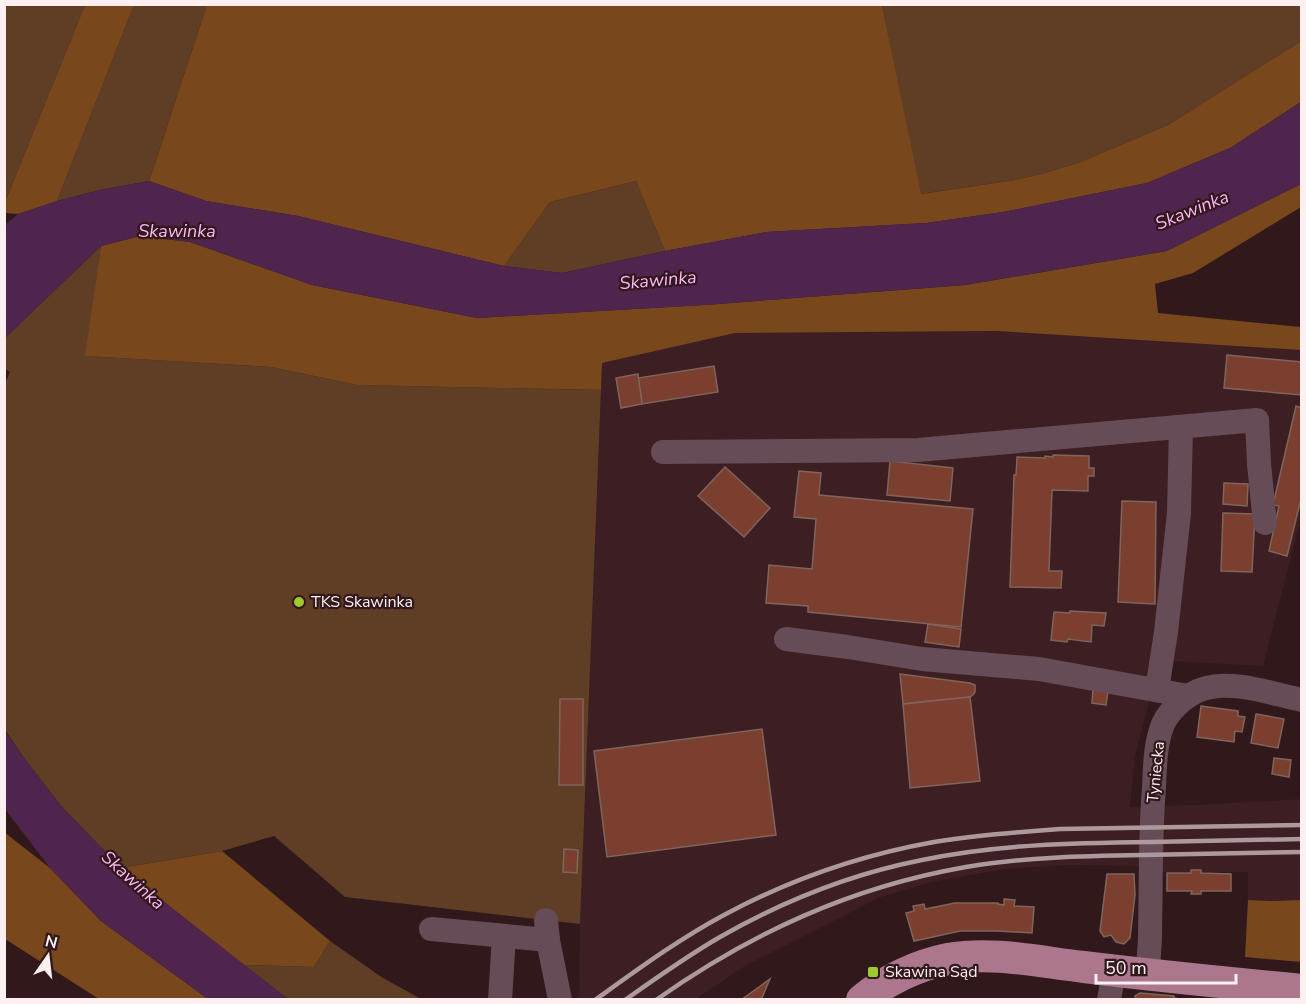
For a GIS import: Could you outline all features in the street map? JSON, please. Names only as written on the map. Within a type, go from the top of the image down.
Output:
[{"type":"main road","points":[[862,999],[886,983],[922,966],[964,957],[998,956],[1111,985],[1148,975],[1284,992]]},
{"type":"street","points":[[663,452],[918,450],[1257,420],[1265,523]]},
{"type":"street","points":[[1157,690],[1179,513],[1181,427]]},
{"type":"street","points":[[786,639],[922,659],[1039,669],[1188,696]]},
{"type":"street","name":"Tyniecka","points":[[1148,975],[1156,750],[1164,722],[1188,696],[1200,690],[1224,685],[1302,700]]},
{"type":"street","points":[[431,928],[504,936],[547,930],[560,999]]},
{"type":"street","points":[[500,999],[504,936]]},
{"type":"shaded area","points":[[5,5],[85,5],[5,202]]},
{"type":"shaded area","points":[[85,5],[134,5],[57,201],[18,214],[5,213],[5,202]]},
{"type":"shaded area","points":[[134,5],[207,5],[149,181],[57,201]]},
{"type":"shaded area","points":[[207,5],[882,5],[921,194],[1015,180],[1078,163],[1168,125],[1301,41],[1301,102],[1230,148],[1147,183],[1003,212],[926,223],[766,232],[665,251],[636,181],[550,202],[504,266],[298,216],[206,201],[149,181]]},
{"type":"shaded area","points":[[882,5],[1301,5],[1301,41],[1168,125],[1078,163],[1015,180],[920,194]]},
{"type":"shaded area","points":[[636,181],[665,251],[562,273],[504,266],[550,202]]},
{"type":"shaded area","points":[[1301,184],[1301,207],[1193,273],[1155,284],[1158,313],[1301,327],[1301,350],[996,331],[735,333],[602,363],[601,390],[357,385],[271,367],[85,356],[101,246],[140,236],[190,242],[312,285],[477,318],[704,305],[965,285],[1167,251]]},
{"type":"shaded area","name":"TKS Skawinka","points":[[101,246],[86,356],[271,367],[357,385],[601,390],[580,924],[345,897],[274,836],[222,851],[121,868],[62,807],[24,758],[5,730],[4,386],[10,372],[5,369],[5,338]]},
{"type":"shaded area","points":[[996,331],[1301,350],[1301,518],[1263,666],[1170,661],[1150,698],[1135,756],[1130,807],[1301,799],[1301,900],[1248,900],[1248,872],[1141,872],[1141,866],[1069,865],[1005,869],[932,882],[881,897],[745,966],[696,999],[579,999],[602,363],[735,333]]},
{"type":"shaded area","points":[[4,832],[50,868],[101,921],[208,999],[99,999],[5,939]]},
{"type":"shaded area","points":[[222,851],[330,941],[314,967],[244,965],[121,868]]},
{"type":"shaded area","points":[[1248,900],[1301,900],[1301,962],[1245,957]]},
{"type":"shaded area","points":[[330,941],[383,978],[421,999],[288,999],[244,965],[314,967]]},
{"type":"water","name":"Skawinka","points":[[1301,102],[1301,184],[1167,251],[965,285],[704,305],[477,318],[312,285],[190,242],[140,236],[101,246],[5,338],[5,225],[18,214],[57,201],[149,181],[206,201],[298,216],[504,266],[562,273],[766,232],[926,223],[1003,212],[1147,183],[1230,148]]},
{"type":"water","name":"Skawinka","points":[[4,730],[62,807],[121,868],[288,999],[208,999],[101,921],[50,868],[5,809]]},
{"type":"building","points":[[1227,355],[1302,362],[1302,395],[1224,388]]},
{"type":"building","points":[[714,366],[718,392],[642,404],[638,378]]},
{"type":"building","points":[[638,374],[642,404],[621,408],[616,378]]},
{"type":"building","points":[[1296,406],[1302,408],[1302,495],[1287,556],[1269,551],[1279,506],[1273,505]]},
{"type":"building","points":[[1053,455],[1089,456],[1089,468],[1094,468],[1094,476],[1088,476],[1088,491],[1052,490],[1049,571],[1062,571],[1061,588],[1010,587],[1014,475],[1016,475],[1017,457],[1045,458],[1045,456],[1053,457]]},
{"type":"building","points":[[890,461],[953,468],[950,501],[887,495]]},
{"type":"building","points":[[725,467],[770,508],[744,537],[698,496]]},
{"type":"building","points":[[799,471],[821,473],[819,495],[973,509],[961,627],[808,612],[808,606],[766,603],[769,565],[812,569],[816,519],[794,517]]},
{"type":"building","points":[[1224,483],[1248,484],[1247,506],[1223,504]]},
{"type":"building","points":[[1122,501],[1156,502],[1155,604],[1118,602]]},
{"type":"building","points":[[1223,513],[1255,514],[1252,572],[1221,571]]},
{"type":"building","points":[[1070,611],[1106,613],[1104,626],[1092,625],[1091,642],[1068,639],[1067,642],[1051,640],[1054,612],[1070,613]]},
{"type":"building","points":[[928,624],[961,629],[959,647],[925,642]]},
{"type":"building","points":[[900,674],[970,683],[975,685],[975,692],[970,697],[903,704]]},
{"type":"building","points":[[1093,689],[1108,691],[1106,705],[1092,703]]},
{"type":"building","points":[[970,697],[980,781],[910,788],[903,704]]},
{"type":"building","points":[[560,699],[583,699],[583,785],[559,785]]},
{"type":"building","points":[[1201,706],[1238,711],[1238,716],[1245,717],[1242,732],[1235,731],[1234,742],[1197,737]]},
{"type":"building","points":[[1256,714],[1284,719],[1278,748],[1251,743]]},
{"type":"building","points":[[762,729],[776,835],[607,857],[594,751]]},
{"type":"building","points":[[1274,758],[1291,760],[1289,777],[1272,774]]},
{"type":"building","points":[[564,849],[578,850],[577,873],[563,872]]},
{"type":"building","points":[[1191,870],[1201,870],[1201,873],[1231,874],[1231,891],[1201,891],[1201,894],[1191,894],[1192,891],[1167,891],[1167,873],[1191,873]]},
{"type":"building","points":[[1107,874],[1134,874],[1135,895],[1130,938],[1124,944],[1116,942],[1111,935],[1104,937],[1100,931]]},
{"type":"building","points":[[1004,899],[1015,900],[1014,906],[1034,907],[1032,933],[960,931],[914,941],[906,913],[914,911],[913,906],[924,904],[925,909],[955,903],[1004,905]]},
{"type":"building","points":[[770,979],[761,1000],[741,1000]]},
{"type":"building","points":[[1140,993],[1174,996],[1174,998],[1186,1000],[1135,1000],[1135,996]]},
{"type":"railway","points":[[595,1000],[674,945],[707,924],[749,902],[826,870],[907,847],[997,834],[1060,829],[1302,825]]},
{"type":"railway","points":[[625,1000],[708,944],[768,912],[843,881],[896,866],[951,855],[1037,845],[1302,839]]},
{"type":"railway","points":[[656,1000],[728,954],[804,916],[842,900],[924,876],[966,867],[1054,858],[1302,852]]},
{"type":"place","name":"TKS Skawinka","points":[[299,602]]},
{"type":"place","name":"Skawina Sąd","points":[[873,972]]}]
